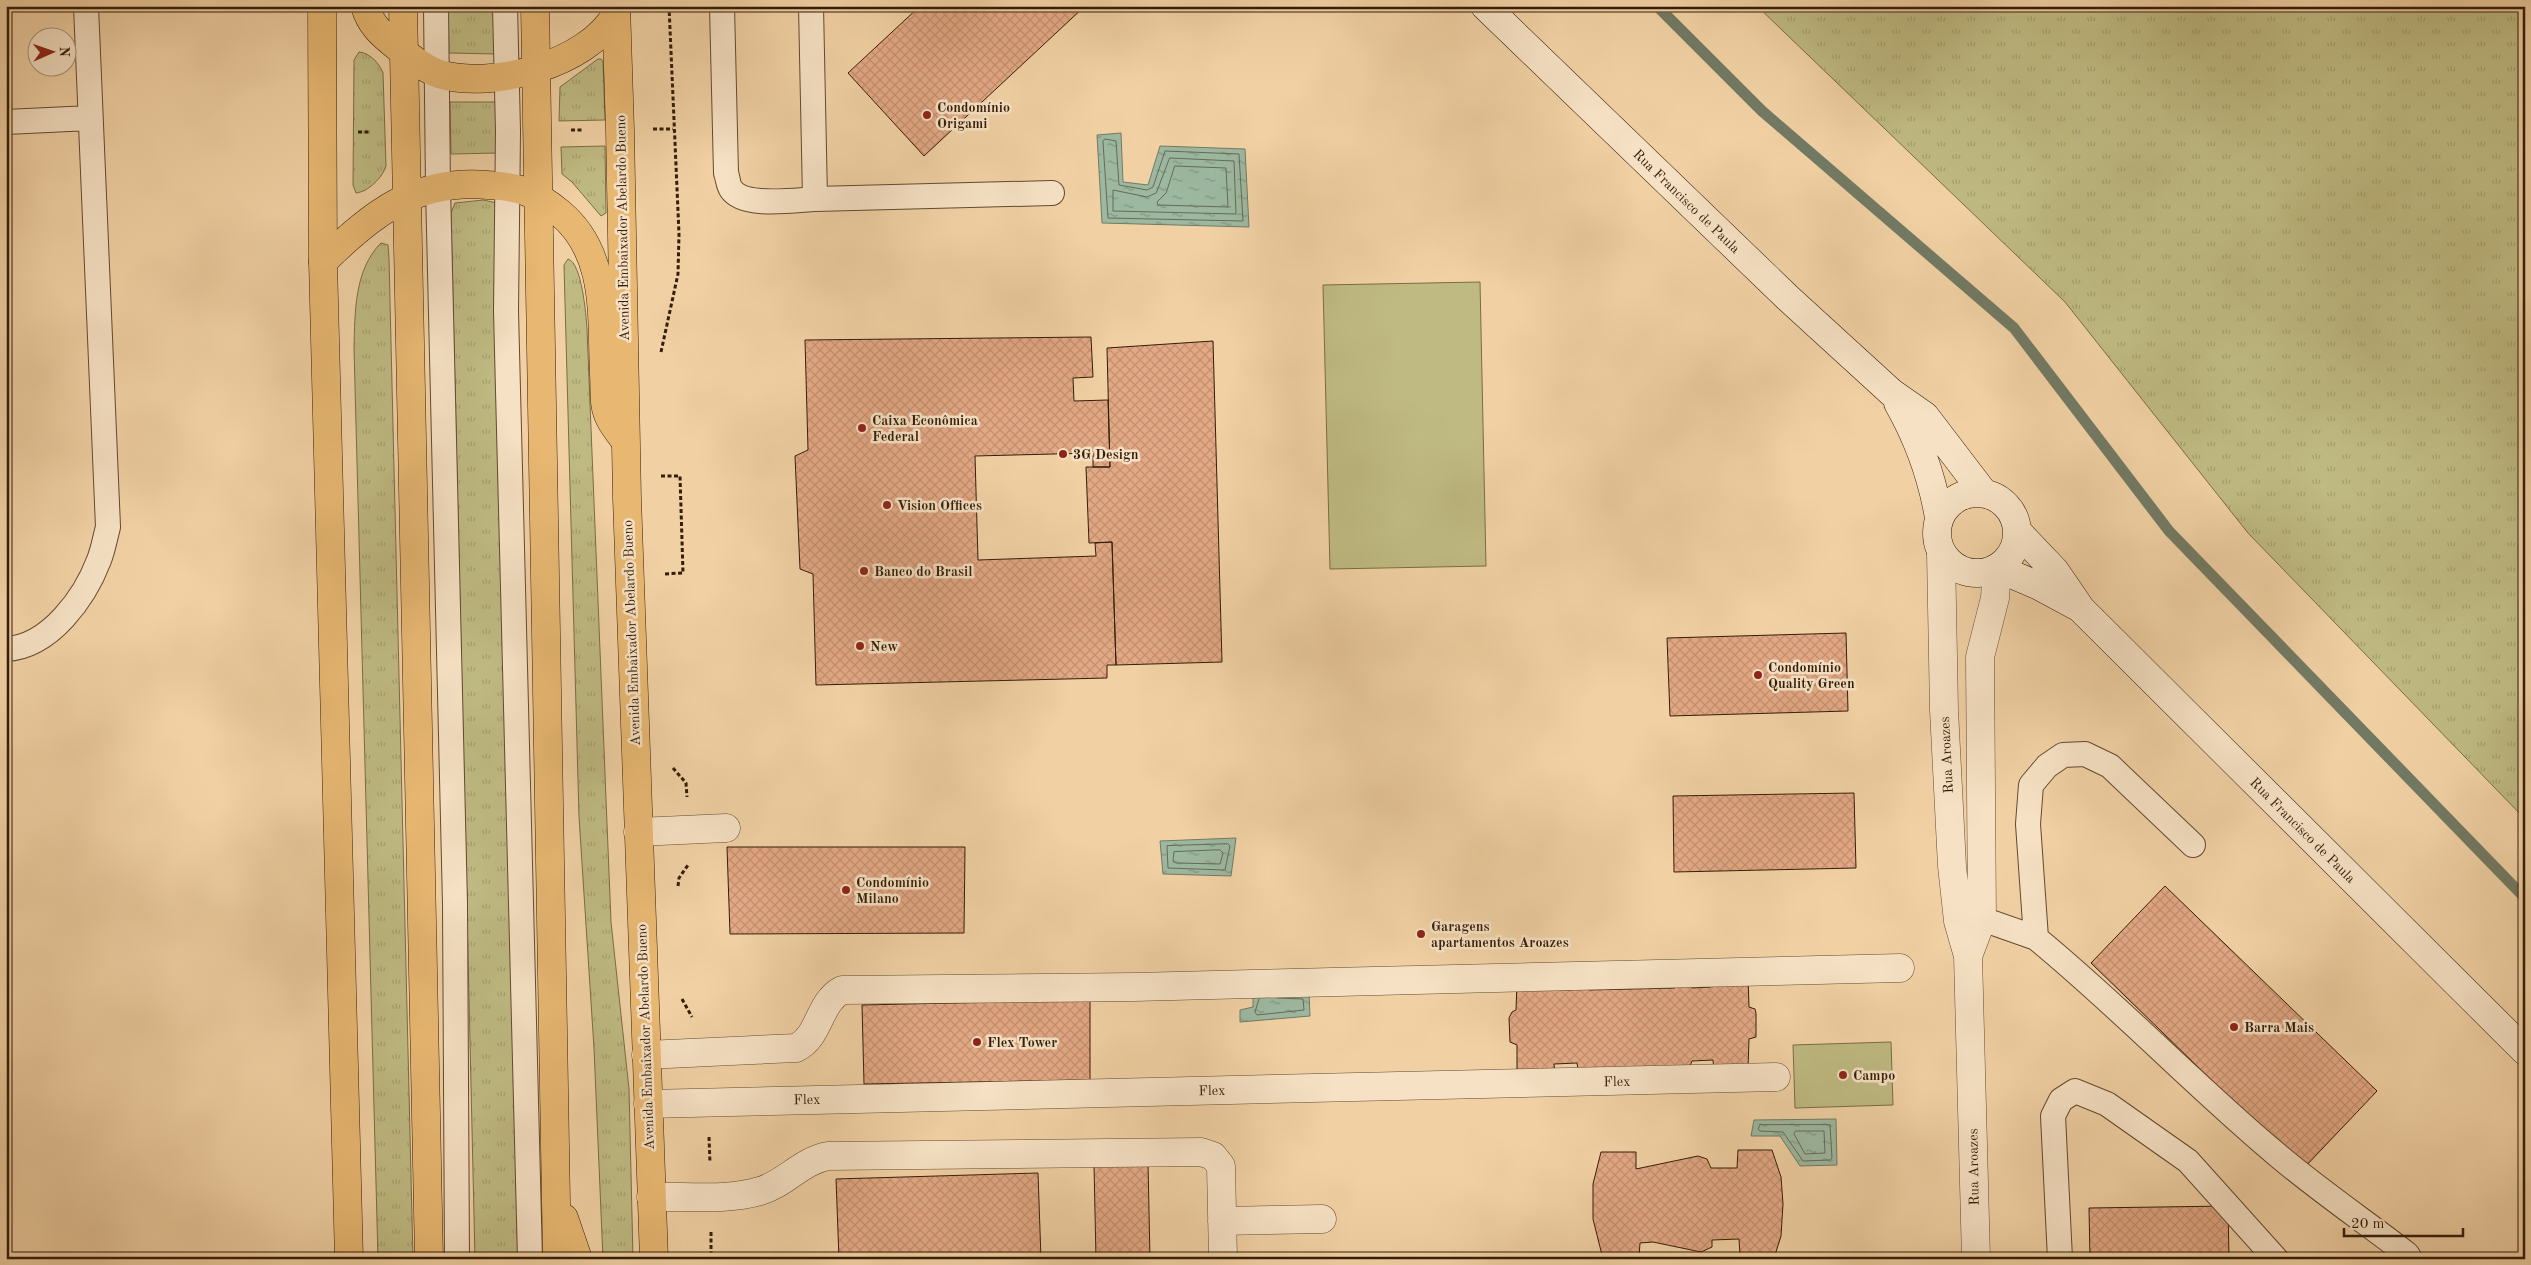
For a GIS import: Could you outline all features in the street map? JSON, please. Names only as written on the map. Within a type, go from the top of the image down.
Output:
[{"type":"main road","points":[[322,6],[323,262],[349,1259]]},
{"type":"main road","points":[[366,6],[372,23],[403,52],[438,73],[469,78],[507,76],[536,69],[577,52],[601,35],[616,10]]},
{"type":"main road","points":[[403,6],[428,1259]]},
{"type":"main road","points":[[534,6],[557,1259]]},
{"type":"main road","name":"Avenida Embaixador Abelardo Bueno","points":[[616,10],[625,441],[654,1259]]},
{"type":"main road","points":[[323,262],[365,223],[408,196],[438,186],[472,184],[506,186],[538,196],[574,225],[590,250],[598,276],[606,411],[625,441]]},
{"type":"main road","points":[[556,1193],[578,1259]]},
{"type":"street","name":"Rua Francisco de Paula","points":[[1486,6],[1788,298],[1892,393],[1925,416],[1983,492]]},
{"type":"street","name":"Rua Francisco de Paula","points":[[1892,393],[1918,442],[1933,485],[1939,518]]},
{"type":"street","points":[[1983,492],[1996,497],[2007,505],[2014,517],[2018,532],[2012,553],[1997,568],[1986,573],[1972,574],[1960,570],[1941,553],[1936,530],[1939,518],[1946,506],[1956,497],[1983,492]]},
{"type":"street","name":"Rua Francisco de Paula","points":[[2018,532],[2070,588],[2081,609]]},
{"type":"street","name":"Rua Aroazes","points":[[1941,553],[1944,710],[1952,866],[1958,921],[1968,956],[1976,1259]]},
{"type":"street","name":"Rua Francisco de Paula","points":[[1997,568],[2039,586],[2081,609],[2525,1051]]},
{"type":"street","name":"Rua Aroazes","points":[[1968,956],[1982,919],[1980,656],[1995,598],[1997,568]]},
{"type":"street","points":[[638,832],[688,828],[726,828]]},
{"type":"street","points":[[646,1056],[796,1048],[805,1044],[832,995],[842,990],[1134,987],[1900,968]]},
{"type":"street","name":"Flex","points":[[648,1104],[1776,1077]]},
{"type":"street","points":[[651,1197],[710,1196],[758,1192],[770,1188],[814,1158],[828,1156],[1201,1152],[1213,1156],[1221,1166],[1223,1259]]},
{"type":"street","points":[[1222,1221],[1322,1219]]},
{"type":"lane","points":[[6,649],[39,638],[64,617],[86,590],[100,559],[108,527],[86,6]]},
{"type":"lane","points":[[436,6],[438,186],[455,904],[457,1259]]},
{"type":"lane","points":[[505,6],[507,76],[506,311],[530,1259]]},
{"type":"lane","points":[[722,6],[726,173],[731,188],[739,197],[765,201],[1052,193]]},
{"type":"lane","points":[[811,6],[815,199]]},
{"type":"lane","points":[[6,122],[90,118]]},
{"type":"lane","points":[[2036,938],[2028,824],[2031,785],[2047,766],[2063,755],[2085,754],[2110,766],[2193,845]]},
{"type":"lane","points":[[1982,919],[2036,938],[2087,980],[2176,1065],[2276,1154],[2408,1254],[2410,1259]]},
{"type":"lane","points":[[2060,1259],[2053,1116],[2061,1100],[2075,1091],[2107,1104],[2188,1161],[2276,1259]]},
{"type":"path","points":[[661,355],[678,274],[679,234],[669,6]]},
{"type":"path","points":[[648,129],[673,129]]},
{"type":"path","points":[[569,130],[587,130]]},
{"type":"path","points":[[661,467],[661,477],[680,476],[683,573],[663,574],[663,583]]},
{"type":"path","points":[[672,766],[686,783],[688,828],[689,863],[679,878],[676,894]]},
{"type":"path","points":[[680,995],[689,1014],[706,1030],[708,1054]]},
{"type":"path","points":[[709,1102],[711,1259]]},
{"type":"green space","points":[[448,6],[494,6],[495,54],[449,53]]},
{"type":"green space","points":[[1757,6],[2525,6],[2525,819],[2248,533],[2065,302]]},
{"type":"green space","points":[[359,52],[367,54],[374,59],[383,73],[386,166],[382,175],[374,183],[365,190],[356,193],[353,185],[354,60]]},
{"type":"green space","points":[[598,59],[601,59],[603,62],[605,120],[559,121],[560,87]]},
{"type":"green space","points":[[450,102],[496,102],[498,153],[451,154]]},
{"type":"green space","points":[[605,146],[606,213],[601,216],[572,182],[562,174],[561,147]]},
{"type":"green space","points":[[483,200],[497,203],[525,1259],[475,1259],[451,213],[455,203]]},
{"type":"green space","points":[[381,243],[388,245],[389,259],[413,1259],[378,1259],[354,348],[356,307],[361,279],[372,254]]},
{"type":"green space","points":[[568,259],[573,263],[580,279],[587,329],[611,922],[629,1089],[633,1259],[603,1259],[594,1048],[579,817],[564,265]]},
{"type":"green space","points":[[1480,282],[1486,566],[1330,569],[1323,285]]},
{"type":"green space","name":"Campo","points":[[1891,1042],[1893,1105],[1795,1108],[1793,1045]]},
{"type":"water","points":[[1121,133],[1123,182],[1148,185],[1160,146],[1245,149],[1249,227],[1102,223],[1097,135]]},
{"type":"water","points":[[1236,838],[1231,876],[1163,874],[1160,841]]},
{"type":"water","points":[[1309,993],[1310,1016],[1240,1022],[1240,1010],[1253,1007],[1253,994]]},
{"type":"water","points":[[1836,1119],[1837,1165],[1800,1166],[1780,1136],[1751,1136],[1754,1120]]},
{"type":"building","name":"Condomínio Origami","points":[[920,6],[1085,6],[924,156],[848,73]]},
{"type":"building","name":"Vision Offices","points":[[1091,337],[1093,377],[1073,378],[1074,401],[1108,400],[1110,467],[1093,467],[1093,453],[975,456],[978,560],[1096,556],[1095,543],[1112,542],[1116,665],[1107,665],[1107,678],[816,685],[813,574],[800,569],[795,456],[808,450],[805,340]]},
{"type":"building","points":[[1213,341],[1222,662],[1116,665],[1112,542],[1089,543],[1086,467],[1110,467],[1107,348]]},
{"type":"building","points":[[6,443],[11,528],[6,528]]},
{"type":"building","name":"Condomínio Quality Green","points":[[1846,633],[1848,711],[1670,716],[1667,638]]},
{"type":"building","points":[[1854,793],[1856,868],[1674,872],[1673,796]]},
{"type":"building","name":"Condomínio Milano","points":[[727,847],[965,847],[964,933],[730,934]]},
{"type":"building","name":"Barra Mais","points":[[2165,886],[2377,1091],[2303,1169],[2091,963]]},
{"type":"building","points":[[1748,977],[1749,1007],[1755,1009],[1756,1013],[1756,1037],[1749,1039],[1748,1069],[1714,1070],[1713,1060],[1692,1061],[1690,1066],[1578,1069],[1577,1063],[1554,1064],[1555,1074],[1517,1076],[1517,1045],[1510,1042],[1509,1018],[1512,1012],[1516,1010],[1517,982],[1553,990],[1571,990],[1571,985],[1589,986],[1589,990],[1675,988],[1675,984],[1692,984],[1692,988],[1711,987],[1711,978]]},
{"type":"building","name":"Flex Tower","points":[[1090,1000],[1090,1080],[864,1084],[862,1005]]},
{"type":"building","points":[[1738,1150],[1772,1150],[1781,1177],[1783,1204],[1781,1236],[1775,1255],[1740,1256],[1739,1239],[1712,1240],[1712,1247],[1701,1252],[1653,1242],[1640,1243],[1639,1257],[1603,1259],[1593,1219],[1593,1184],[1601,1152],[1636,1152],[1636,1169],[1698,1156],[1707,1159],[1711,1168],[1737,1168]]},
{"type":"building","points":[[1148,1163],[1150,1259],[1096,1259],[1094,1165]]},
{"type":"building","points":[[1038,1173],[1041,1259],[839,1259],[836,1179]]},
{"type":"building","points":[[2228,1206],[2229,1259],[2090,1259],[2089,1208]]},
{"type":"waterway","points":[[1657,6],[1762,111],[2014,328],[2169,531],[2525,898]]},
{"type":"place","name":"Condomínio Origami","points":[[927,115]]},
{"type":"place","name":"Caixa Econômica Federal","points":[[862,428]]},
{"type":"place","name":"3G Design","points":[[1063,454]]},
{"type":"place","name":"Vision Offices","points":[[887,505]]},
{"type":"place","name":"Banco do Brasil","points":[[864,571]]},
{"type":"place","name":"New","points":[[860,646]]},
{"type":"place","name":"Condomínio Quality Green","points":[[1758,675]]},
{"type":"place","name":"Condomínio Milano","points":[[846,890]]},
{"type":"place","name":"Garagens apartamentos Aroazes","points":[[1421,934]]},
{"type":"place","name":"Barra Mais","points":[[2234,1027]]},
{"type":"place","name":"Flex Tower","points":[[977,1042]]},
{"type":"place","name":"Campo","points":[[1843,1075]]}]
